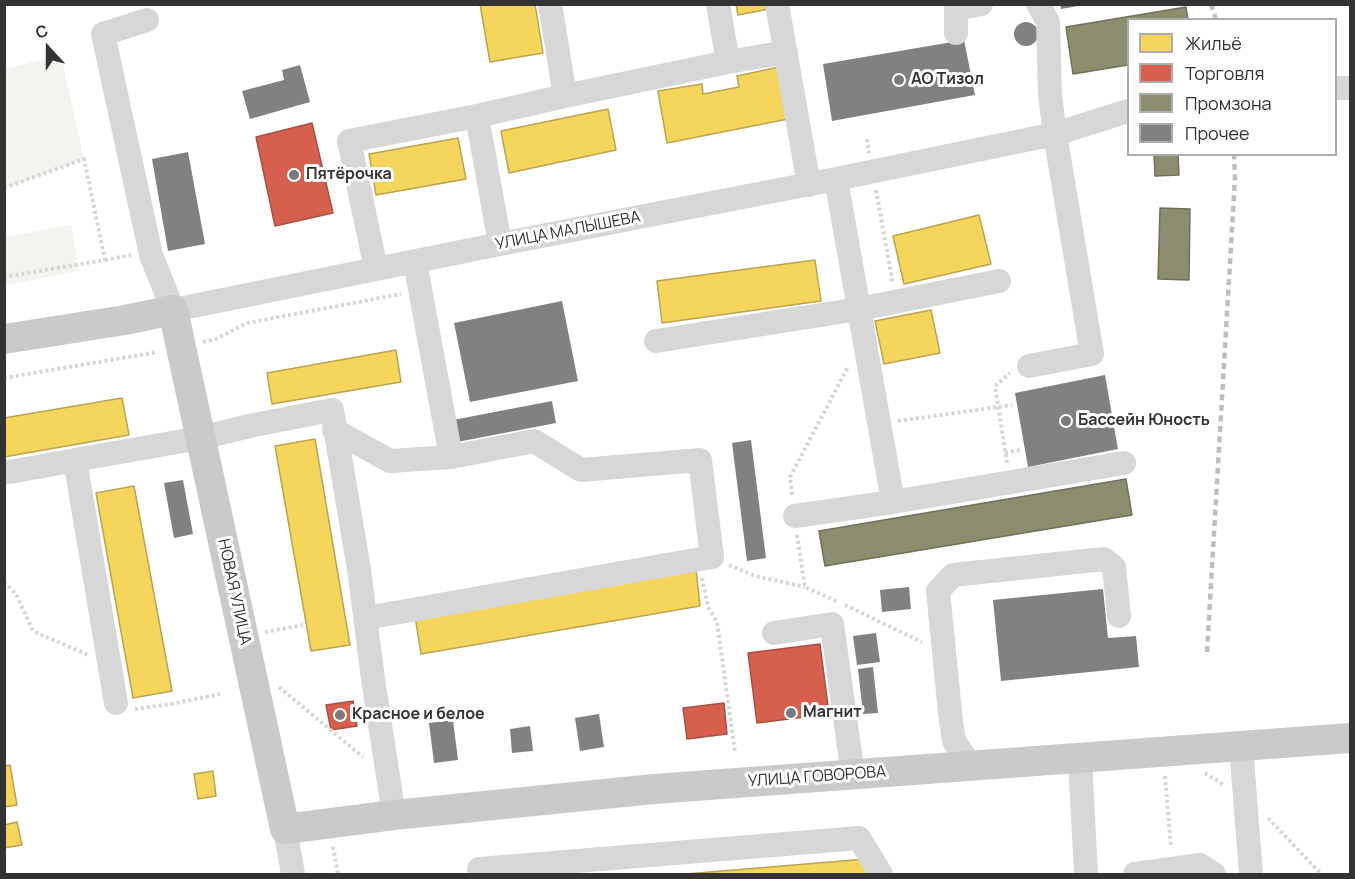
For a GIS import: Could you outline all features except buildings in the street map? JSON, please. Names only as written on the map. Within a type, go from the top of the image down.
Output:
[{"type":"main road","name":"УЛИЦА МАЛЫШЕВА","points":[[4,339],[173,310]]},
{"type":"main road","name":"НОВАЯ УЛИЦА","points":[[173,310],[285,829]]},
{"type":"main road","name":"УЛИЦА ГОВОРОВА","points":[[285,829],[394,815],[654,789],[1350,738]]},
{"type":"street","points":[[550,4],[565,96]]},
{"type":"street","points":[[718,4],[728,62]]},
{"type":"street","points":[[777,4],[808,185]]},
{"type":"street","points":[[957,33],[956,9],[981,4]]},
{"type":"street","points":[[1029,366],[1092,354],[1055,134],[1050,95],[1048,22],[1038,4]]},
{"type":"street","points":[[147,20],[103,34],[151,255],[173,310]]},
{"type":"street","points":[[376,269],[349,141],[786,52]]},
{"type":"street","name":"УЛИЦА МАЛЫШЕВА","points":[[173,310],[873,172],[1055,134],[1127,111]]},
{"type":"street","points":[[477,116],[500,244]]},
{"type":"street","points":[[836,179],[869,307],[864,335],[893,502]]},
{"type":"street","points":[[415,262],[451,457]]},
{"type":"street","points":[[656,341],[869,307],[999,281]]},
{"type":"street","points":[[116,703],[75,459],[200,438],[332,410],[353,528],[394,815]]},
{"type":"street","points":[[334,430],[390,461],[451,457],[534,441],[581,470],[700,460],[705,558],[366,618]]},
{"type":"street","points":[[4,473],[71,460]]},
{"type":"street","points":[[795,516],[1124,463]]},
{"type":"street","points":[[971,766],[954,741],[938,591],[953,575],[1104,560],[1114,567],[1119,616]]},
{"type":"street","points":[[774,633],[832,624],[853,775]]},
{"type":"street","points":[[1241,746],[1251,874]]},
{"type":"street","points":[[1080,759],[1086,874]]},
{"type":"street","name":"НОВАЯ УЛИЦА","points":[[285,829],[293,874]]},
{"type":"street","points":[[478,869],[859,838],[881,874]]},
{"type":"street","points":[[1135,874],[1200,866],[1214,874]]},
{"type":"path","points":[[867,139],[892,279],[869,307]]},
{"type":"path","points":[[4,188],[84,159],[105,260],[4,277]]},
{"type":"path","points":[[4,378],[135,357],[216,339],[247,323],[421,291]]},
{"type":"path","points":[[805,587],[790,477],[864,335]]},
{"type":"path","points":[[1010,483],[995,386],[1015,368],[1029,366]]},
{"type":"path","points":[[880,424],[1012,405]]},
{"type":"path","points":[[1005,453],[1020,450]]},
{"type":"path","points":[[735,752],[717,622],[708,607],[705,558],[755,576],[805,587],[944,652]]},
{"type":"path","points":[[261,633],[303,625]]},
{"type":"path","points":[[274,683],[376,767],[389,784]]},
{"type":"path","points":[[1165,777],[1172,870]]},
{"type":"shaded area","points":[[61,55],[84,159],[5,188],[5,69]]},
{"type":"shaded area","points":[[71,225],[79,271],[5,285],[5,237]]},
{"type":"railway","points":[[1211,4],[1215,18]]},
{"type":"railway","points":[[1207,652],[1235,178],[1234,156]]},
{"type":"place","name":"АО Тизол","points":[[899,80]]},
{"type":"place","name":"Пятёрочка","points":[[294,175]]},
{"type":"place","name":"Бассейн Юность","points":[[1066,421]]},
{"type":"place","name":"Магнит","points":[[791,713]]},
{"type":"place","name":"Красное и белое","points":[[340,715]]}]
